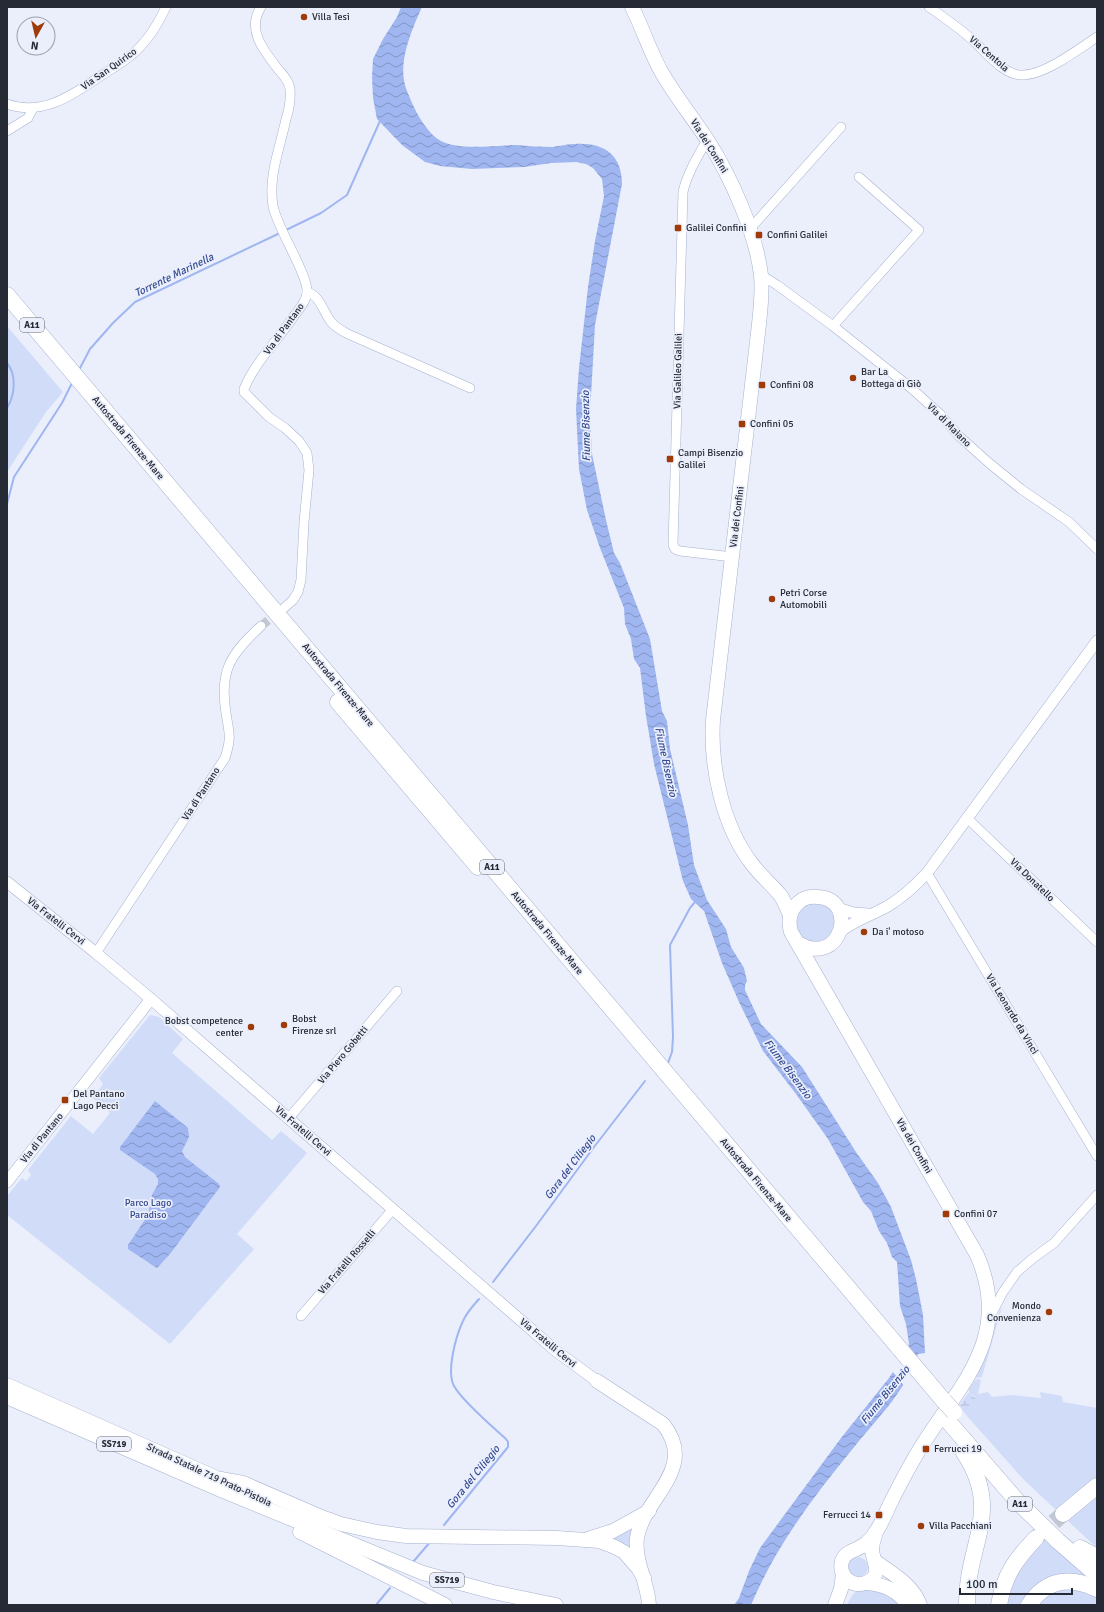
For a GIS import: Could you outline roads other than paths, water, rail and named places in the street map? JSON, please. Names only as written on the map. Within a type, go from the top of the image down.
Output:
[{"type":"highway","name":"Autostrada Firenze-Mare","points":[[7,295],[56,361]]},
{"type":"highway","name":"Autostrada Firenze-Mare","points":[[7,311],[56,361],[81,390],[915,1375],[1018,1502],[1058,1541],[1097,1575]]},
{"type":"highway","name":"Autostrada Firenze-Mare","points":[[947,1414],[1080,1548],[1097,1561]]},
{"type":"highway","points":[[947,1414],[958,1444],[971,1462],[980,1486],[983,1501],[980,1530],[970,1568],[967,1590],[967,1605]]},
{"type":"highway","points":[[1063,1514],[1097,1486]]},
{"type":"highway","points":[[999,1605],[1012,1565],[1036,1538]]},
{"type":"highway","points":[[1080,1548],[1097,1557]]},
{"type":"highway","points":[[1029,1605],[1039,1593],[1048,1586],[1057,1582],[1080,1582],[1097,1589]]},
{"type":"main road","name":"Via dei Confini","points":[[635,10],[652,55],[662,74],[723,166],[740,203],[755,248],[761,275],[758,333],[713,720],[713,750],[717,782],[722,804],[740,846],[758,871],[781,896],[790,915],[791,932],[977,1256],[986,1281],[988,1320],[980,1352],[973,1370],[913,1461],[876,1532]]},
{"type":"main road","name":"Via dei Confini","points":[[758,871],[786,892],[804,898],[821,897],[832,902],[837,908]]},
{"type":"main road","points":[[790,915],[794,907],[804,898]]},
{"type":"main road","points":[[818,980],[818,961],[825,948],[835,941],[840,931],[842,919],[837,908]]},
{"type":"main road","points":[[798,943],[808,948],[825,948]]},
{"type":"main road","points":[[597,1381],[663,1424],[675,1445],[674,1464],[666,1485],[641,1525],[637,1540],[638,1555],[649,1605]]},
{"type":"main road","name":"Strada Statale 719 Prato-Pistoia","points":[[7,1385],[221,1485],[343,1540],[424,1573],[462,1585],[556,1605]]},
{"type":"main road","name":"Strada Statale 719 Prato-Pistoia","points":[[7,1397],[221,1485]]},
{"type":"main road","points":[[221,1485],[244,1483],[326,1519],[377,1532],[420,1536],[588,1539],[607,1543],[624,1552],[638,1568],[644,1578]]},
{"type":"main road","points":[[221,1485],[241,1506],[317,1540],[445,1605]]},
{"type":"main road","points":[[588,1539],[613,1531],[649,1511]]},
{"type":"main road","points":[[876,1532],[866,1544],[848,1553],[844,1557],[841,1568],[843,1574],[850,1582],[878,1584],[892,1589],[902,1597],[908,1605]]},
{"type":"main road","points":[[844,1605],[853,1590],[874,1577],[877,1567],[873,1546],[876,1532]]},
{"type":"main road","points":[[857,1549],[864,1550],[910,1588],[920,1605]]},
{"type":"main road","points":[[835,1605],[841,1589],[843,1574]]},
{"type":"street","name":"Via San Quirico","points":[[7,104],[23,108],[33,108],[44,106],[70,97],[129,57],[139,48],[156,27],[166,7]]},
{"type":"street","name":"Via di Pantano","points":[[261,7],[255,21],[255,29],[259,41],[287,79],[290,88],[289,107],[272,178],[271,192],[277,221],[304,279],[307,292],[302,306],[255,369],[244,389],[244,392],[269,417],[286,428],[299,441],[307,453],[309,470],[304,522],[301,580],[295,596],[284,608]]},
{"type":"street","name":"Via Centola","points":[[928,7],[969,36],[999,64],[1015,75],[1024,76],[1035,73],[1055,63],[1097,37]]},
{"type":"street","points":[[7,132],[28,118],[33,108]]},
{"type":"street","points":[[749,230],[842,127]]},
{"type":"street","name":"Via Galileo Galilei","points":[[707,140],[692,168],[683,192],[673,545],[676,550],[732,557]]},
{"type":"street","points":[[833,326],[919,230],[859,177]]},
{"type":"street","name":"Via di Maiano","points":[[761,275],[833,326],[911,388],[940,414],[959,436],[989,463],[1069,522],[1097,549]]},
{"type":"street","points":[[307,292],[311,293],[317,298],[332,323],[348,334],[470,388]]},
{"type":"street","name":"Via di Pantano","points":[[96,953],[225,758],[230,742],[224,697],[228,666],[236,652],[261,626]]},
{"type":"street","points":[[840,931],[857,920],[890,905],[906,894],[926,873],[1097,641]]},
{"type":"street","name":"Via Donatello","points":[[968,818],[1097,942]]},
{"type":"street","name":"Via Leonardo da Vinci","points":[[926,873],[1097,1156]]},
{"type":"street","name":"Via Fratelli Cervi","points":[[7,882],[151,999],[556,1351],[597,1381]]},
{"type":"street","points":[[837,908],[854,913],[871,914]]},
{"type":"street","name":"Via Piero Gobetti","points":[[289,1118],[397,991]]},
{"type":"street","name":"Via di Pantano","points":[[7,1182],[151,999]]},
{"type":"street","points":[[988,1320],[1003,1292],[1017,1272],[1032,1258],[1054,1244],[1097,1195]]},
{"type":"street","name":"Via Fratelli Rosselli","points":[[301,1316],[393,1209]]},
{"type":"water","name":"Fiume Bisenzio","points":[[401,7],[422,7],[408,42],[403,71],[405,86],[412,103],[424,124],[436,138],[449,144],[468,147],[516,145],[553,147],[574,144],[594,145],[609,152],[619,165],[622,184],[595,325],[590,414],[592,454],[614,553],[620,563],[650,639],[662,711],[667,721],[670,749],[688,825],[694,865],[707,900],[726,929],[731,947],[744,968],[747,981],[745,990],[761,1024],[802,1067],[856,1152],[878,1183],[891,1207],[911,1260],[916,1279],[923,1315],[925,1353],[918,1354],[899,1392],[797,1521],[772,1561],[751,1605],[734,1605],[739,1598],[749,1571],[760,1548],[841,1438],[889,1378],[907,1350],[909,1344],[906,1324],[900,1306],[897,1262],[892,1257],[887,1243],[879,1231],[871,1211],[863,1202],[828,1139],[763,1051],[722,963],[704,911],[691,899],[683,881],[654,764],[640,668],[634,659],[631,639],[625,624],[624,608],[600,548],[587,510],[579,469],[576,409],[579,368],[588,287],[604,196],[602,179],[593,168],[586,164],[576,162],[551,163],[524,167],[472,169],[440,166],[425,162],[402,145],[377,119],[373,98],[372,77],[373,59],[383,39],[397,17]]},
{"type":"water","points":[[155,1101],[188,1128],[189,1137],[182,1151],[185,1157],[219,1184],[220,1187],[170,1254],[157,1268],[128,1249],[128,1245],[148,1215],[152,1195],[158,1184],[158,1179],[155,1174],[120,1150],[120,1147]]},
{"type":"waterway","name":"Torrente Marinella","points":[[284,231],[321,213],[347,195],[380,121]]},
{"type":"waterway","name":"Torrente Marinella","points":[[79,370],[90,349],[113,323],[135,302],[280,233]]},
{"type":"waterway","points":[[7,363],[14,379],[12,397],[7,408]]},
{"type":"waterway","name":"Torrente Marinella","points":[[7,504],[14,477],[62,403],[72,383]]},
{"type":"waterway","name":"Gora del Ciliegio","points":[[668,1063],[672,1052],[673,1037],[670,945],[690,908],[695,902]]},
{"type":"waterway","name":"Gora del Ciliegio","points":[[493,1282],[645,1081]]},
{"type":"waterway","name":"Gora del Ciliegio","points":[[444,1525],[508,1447],[508,1442],[506,1439],[478,1414],[464,1399],[454,1386],[452,1380],[451,1363],[458,1335],[466,1315],[479,1299]]},
{"type":"waterway","name":"Gora del Ciliegio","points":[[413,1562],[431,1541]]},
{"type":"waterway","name":"Gora del Ciliegio","points":[[376,1605],[390,1588]]},
{"type":"tunnel","points":[[261,626],[279,612]]},
{"type":"tunnel","points":[[1036,1538],[1063,1514]]},
{"type":"place","name":"Villa Tesi","points":[[304,17]]},
{"type":"place","name":"Galilei Confini","points":[[678,228]]},
{"type":"place","name":"Confini Galilei","points":[[759,235]]},
{"type":"place","name":"Bar La Bottega di Giò","points":[[853,378]]},
{"type":"place","name":"Confini 08","points":[[762,385]]},
{"type":"place","name":"Confini 05","points":[[742,424]]},
{"type":"place","name":"Campi Bisenzio Galilei","points":[[670,459]]},
{"type":"place","name":"Petri Corse Automobili","points":[[772,599]]},
{"type":"place","name":"Da i' motoso","points":[[864,932]]},
{"type":"place","name":"Bobst Firenze srl","points":[[284,1025]]},
{"type":"place","name":"Bobst competence center","points":[[251,1027]]},
{"type":"place","name":"Del Pantano Lago Pecci","points":[[65,1100]]},
{"type":"place","name":"Confini 07","points":[[946,1214]]},
{"type":"place","name":"Mondo Convenienza","points":[[1049,1312]]},
{"type":"place","name":"Ferrucci 19","points":[[926,1449]]},
{"type":"place","name":"Ferrucci 14","points":[[879,1515]]},
{"type":"place","name":"Villa Pacchiani","points":[[921,1526]]},
{"type":"park label","name":"Parco Lago Paradiso","points":[[148,1208]]}]
